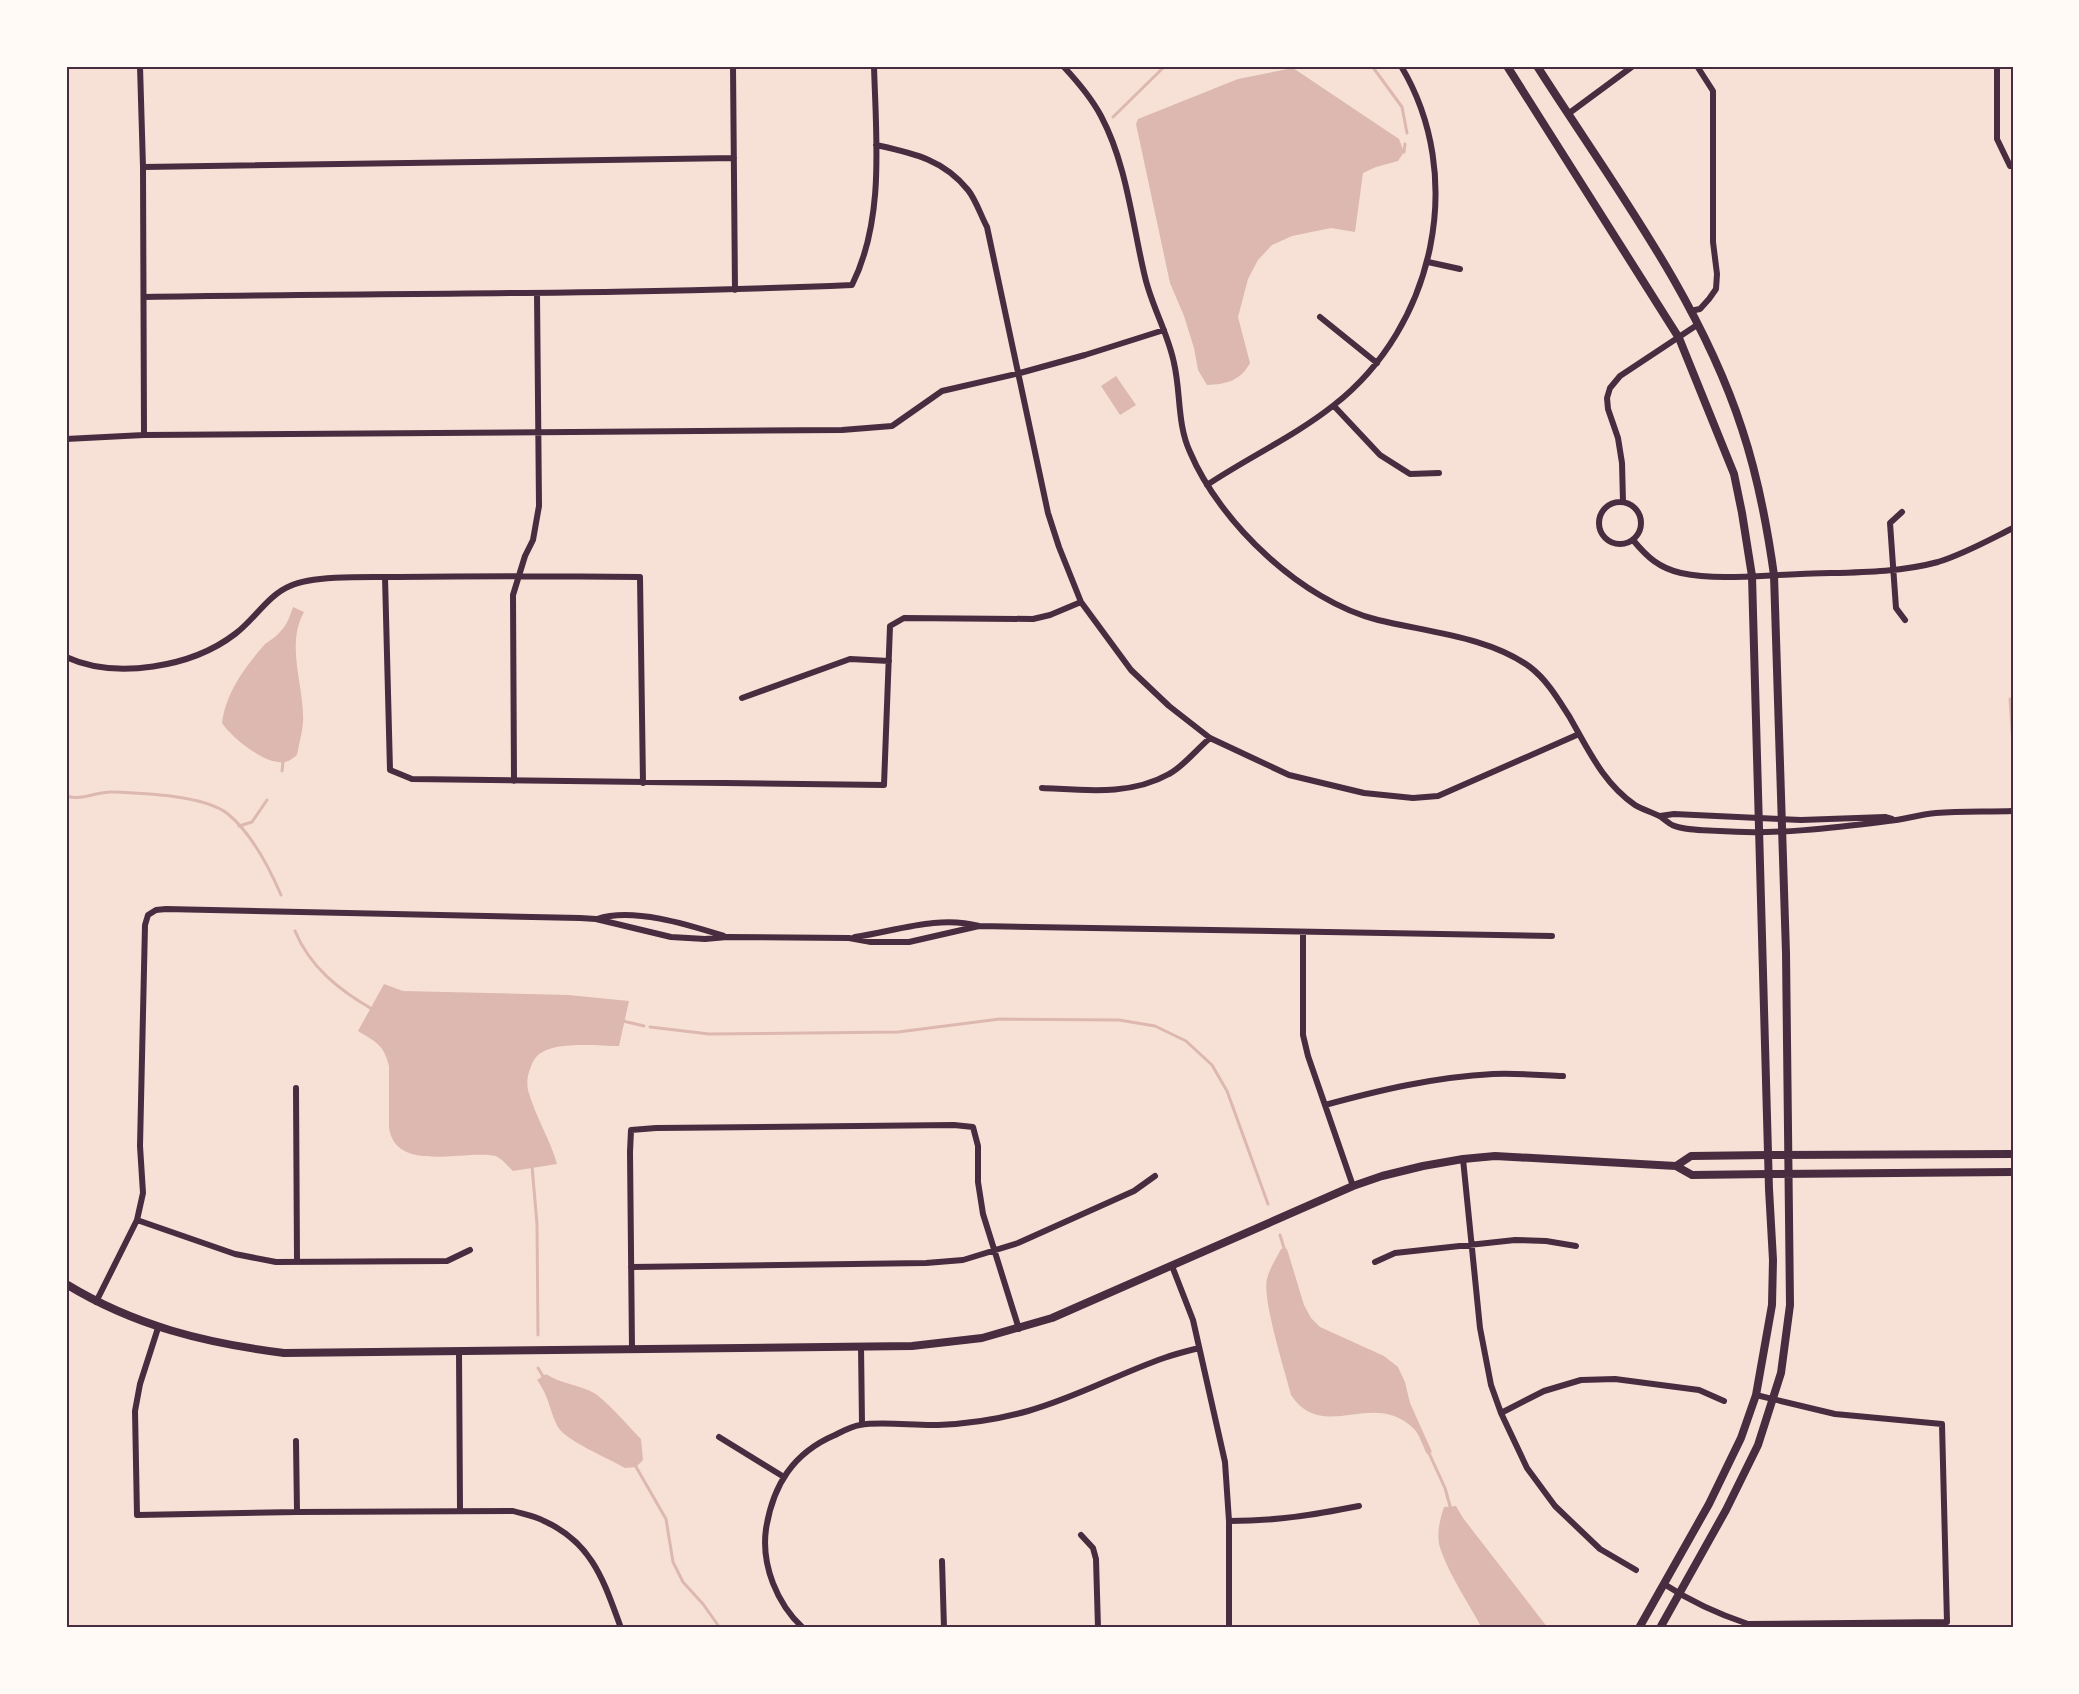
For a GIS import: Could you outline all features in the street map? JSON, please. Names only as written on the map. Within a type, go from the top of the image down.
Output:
[{"type":"main road","points":[[1507,66],[1679,338],[1734,474],[1752,576],[1773,1260],[1772,1305],[1756,1395],[1741,1438],[1709,1504],[1639,1628]]},
{"type":"main road","points":[[1537,66],[1644,228],[1690,311],[1720,372],[1742,426],[1752,460],[1765,514],[1774,575],[1789,1082],[1787,1174],[1790,1305],[1781,1372],[1758,1445],[1726,1510],[1660,1628]]},
{"type":"main road","points":[[1983,1154],[1983,1172]]},
{"type":"main road","points":[[1768,1155],[2013,1154]]},
{"type":"main road","points":[[1769,1174],[2013,1172]]},
{"type":"street","points":[[140,66],[144,167],[144,435]]},
{"type":"street","points":[[733,66],[735,290]]},
{"type":"street","points":[[144,297],[537,294],[852,285],[862,266],[870,229],[876,145],[874,66]]},
{"type":"street","points":[[1063,66],[1083,88],[1101,115],[1112,139],[1123,173],[1152,304],[1164,330],[1175,364],[1182,429],[1190,453],[1207,485],[1234,521],[1278,567],[1326,598],[1363,615],[1484,644],[1508,652],[1541,676],[1601,772],[1612,785],[1638,807],[1660,816],[1672,825],[1694,830],[1760,832],[1895,820],[1932,813],[2013,811]]},
{"type":"street","points":[[1207,485],[1334,406],[1377,363],[1410,311],[1428,262],[1436,213],[1434,160],[1426,123],[1411,82],[1401,66]]},
{"type":"street","points":[[1568,114],[1633,66]]},
{"type":"street","points":[[1690,311],[1700,309],[1709,299],[1716,289],[1717,274],[1713,242],[1713,92],[1697,66]]},
{"type":"street","points":[[1997,66],[1997,138],[2010,166]]},
{"type":"street","points":[[876,145],[910,152],[941,165],[968,190],[987,228],[1020,373],[1048,513],[1059,547],[1081,602],[1131,670],[1169,706],[1210,738],[1289,775],[1364,793],[1413,798],[1438,796],[1579,734]]},
{"type":"street","points":[[144,167],[734,159]]},
{"type":"street","points":[[1428,262],[1460,269]]},
{"type":"street","points":[[514,781],[513,595],[537,525],[539,432],[537,294]]},
{"type":"street","points":[[1320,317],[1377,363]]},
{"type":"street","points":[[1623,502],[1622,463],[1618,438],[1608,410],[1607,398],[1610,388],[1620,376],[1697,325]]},
{"type":"street","points":[[66,439],[144,435],[842,430],[892,426],[942,391],[1020,373],[1164,330]]},
{"type":"street","points":[[1334,406],[1380,455],[1410,474],[1439,473]]},
{"type":"street","points":[[1623,502],[1633,506],[1641,519],[1641,527],[1633,540],[1617,545],[1602,536],[1598,525],[1602,511],[1608,505],[1623,502]]},
{"type":"street","points":[[1902,512],[1890,523],[1896,608],[1905,620]]},
{"type":"street","points":[[1633,540],[1649,559],[1679,573],[1702,577],[1752,576],[1893,570],[1938,562],[1974,548],[2013,528]]},
{"type":"street","points":[[385,577],[390,770],[412,780],[884,785],[890,626],[904,618],[1033,619],[1050,615],[1081,602]]},
{"type":"street","points":[[66,657],[109,668],[146,669],[171,663],[211,648],[235,634],[270,600],[289,586],[311,580],[385,577],[640,577],[643,783]]},
{"type":"street","points":[[742,698],[850,659],[889,661]]},
{"type":"street","points":[[1042,788],[1099,791],[1130,789],[1169,774],[1210,738]]},
{"type":"street","points":[[1660,816],[1674,814],[1760,819],[1885,817],[1895,820]]},
{"type":"street","points":[[96,1302],[137,1220],[143,1193],[140,1146],[145,925],[148,915],[152,912],[166,909],[596,919],[671,937],[705,939],[727,937],[849,938],[871,942],[909,942],[979,926],[1552,936]]},
{"type":"street","points":[[596,919],[607,916],[655,917],[727,937]]},
{"type":"street","points":[[849,938],[930,923],[965,922],[979,926]]},
{"type":"street","points":[[1304,932],[1303,1035],[1353,1186]]},
{"type":"street","points":[[1325,1105],[1386,1088],[1441,1078],[1495,1074],[1563,1076]]},
{"type":"street","points":[[296,1088],[297,1262]]},
{"type":"street","points":[[632,1349],[630,1152],[632,1130],[954,1125],[973,1127],[978,1146],[978,1182],[982,1214],[1019,1329]]},
{"type":"street","points":[[1676,1166],[1690,1156],[1768,1155]]},
{"type":"street","points":[[66,1284],[96,1302],[158,1328],[208,1341],[284,1353],[912,1346],[982,1338],[1019,1329],[1074,1309],[1353,1186],[1402,1171],[1463,1159],[1495,1156],[1676,1166],[1692,1175],[1769,1174]]},
{"type":"street","points":[[1463,1159],[1480,1328],[1491,1385],[1501,1413],[1527,1468],[1555,1506],[1600,1549],[1636,1570]]},
{"type":"street","points":[[631,1267],[926,1263],[963,1260],[1018,1243],[1134,1191],[1155,1176]]},
{"type":"street","points":[[137,1220],[276,1263],[447,1261],[470,1250]]},
{"type":"street","points":[[1375,1262],[1395,1253],[1515,1240],[1546,1241],[1576,1246]]},
{"type":"street","points":[[1172,1266],[1186,1299],[1225,1462],[1229,1521],[1229,1628]]},
{"type":"street","points":[[158,1328],[140,1384],[135,1411],[137,1515],[513,1511],[543,1520],[565,1532],[582,1546],[594,1562],[604,1583],[621,1628]]},
{"type":"street","points":[[861,1346],[862,1424]]},
{"type":"street","points":[[803,1628],[784,1607],[776,1590],[766,1553],[766,1533],[775,1492],[798,1459],[809,1449],[824,1439],[862,1424],[940,1425],[984,1420],[1027,1411],[1076,1395],[1164,1357],[1199,1348]]},
{"type":"street","points":[[459,1352],[460,1510]]},
{"type":"street","points":[[1501,1413],[1544,1391],[1581,1380],[1615,1379],[1699,1390],[1724,1401]]},
{"type":"street","points":[[1664,1584],[1723,1616],[1748,1624],[1947,1622],[1942,1424],[1835,1414],[1756,1395]]},
{"type":"street","points":[[719,1437],[784,1477]]},
{"type":"street","points":[[296,1441],[297,1512]]},
{"type":"street","points":[[1229,1521],[1270,1521],[1359,1506]]},
{"type":"street","points":[[1081,1535],[1093,1548],[1096,1559],[1098,1628]]},
{"type":"street","points":[[942,1561],[944,1628]]},
{"type":"shaded area","points":[[1293,68],[1399,139],[1404,152],[1398,161],[1363,173],[1355,232],[1331,228],[1292,236],[1272,245],[1258,260],[1248,279],[1238,317],[1250,363],[1237,378],[1221,384],[1207,385],[1198,370],[1184,316],[1170,283],[1136,124],[1138,119],[1238,79]]},
{"type":"shaded area","points":[[1116,376],[1136,405],[1120,415],[1101,386]]},
{"type":"shaded area","points":[[293,607],[304,612],[296,639],[303,723],[297,755],[287,762],[277,762],[268,760],[250,749],[233,736],[222,723],[232,690],[238,680],[265,644],[282,629]]},
{"type":"shaded area","points":[[384,984],[403,991],[568,995],[629,1001],[619,1046],[576,1045],[554,1048],[544,1051],[532,1063],[528,1077],[528,1090],[557,1164],[513,1171],[496,1156],[417,1155],[404,1151],[394,1142],[389,1128],[387,1059],[378,1045],[358,1031]]},
{"type":"shaded area","points":[[1281,1249],[1287,1249],[1304,1305],[1311,1318],[1320,1327],[1384,1356],[1398,1367],[1405,1382],[1410,1403],[1432,1452],[1427,1454],[1414,1429],[1398,1418],[1382,1413],[1318,1415],[1304,1409],[1291,1395],[1279,1353],[1266,1289],[1269,1272]]},
{"type":"shaded area","points":[[546,1374],[588,1390],[605,1402],[641,1439],[643,1460],[636,1467],[625,1468],[579,1444],[563,1432],[558,1427],[537,1380]]},
{"type":"shaded area","points":[[1456,1506],[1548,1628],[1482,1628],[1452,1576],[1439,1544],[1439,1525],[1444,1507]]},
{"type":"waterway","points":[[1113,117],[1165,66]]},
{"type":"waterway","points":[[1372,66],[1402,107],[1407,133]]},
{"type":"waterway","points":[[1404,152],[1405,144]]},
{"type":"waterway","points":[[2010,699],[2013,744]]},
{"type":"waterway","points":[[282,771],[283,762]]},
{"type":"waterway","points":[[66,796],[83,797],[105,792],[155,794],[188,799],[217,808],[228,814],[245,831],[265,862],[281,895]]},
{"type":"waterway","points":[[239,826],[252,822],[267,800]]},
{"type":"waterway","points":[[295,931],[301,944],[317,966],[348,994],[372,1009]]},
{"type":"waterway","points":[[650,1027],[709,1034],[898,1032],[1000,1019],[1119,1020],[1155,1026],[1186,1041],[1212,1065],[1227,1091],[1268,1204]]},
{"type":"waterway","points":[[623,1021],[644,1026]]},
{"type":"waterway","points":[[532,1166],[537,1224],[538,1335]]},
{"type":"waterway","points":[[1280,1235],[1284,1248]]},
{"type":"waterway","points":[[538,1368],[544,1378]]},
{"type":"waterway","points":[[1429,1453],[1445,1488],[1450,1506]]},
{"type":"waterway","points":[[635,1465],[666,1519],[673,1562],[683,1582],[720,1628]]}]
